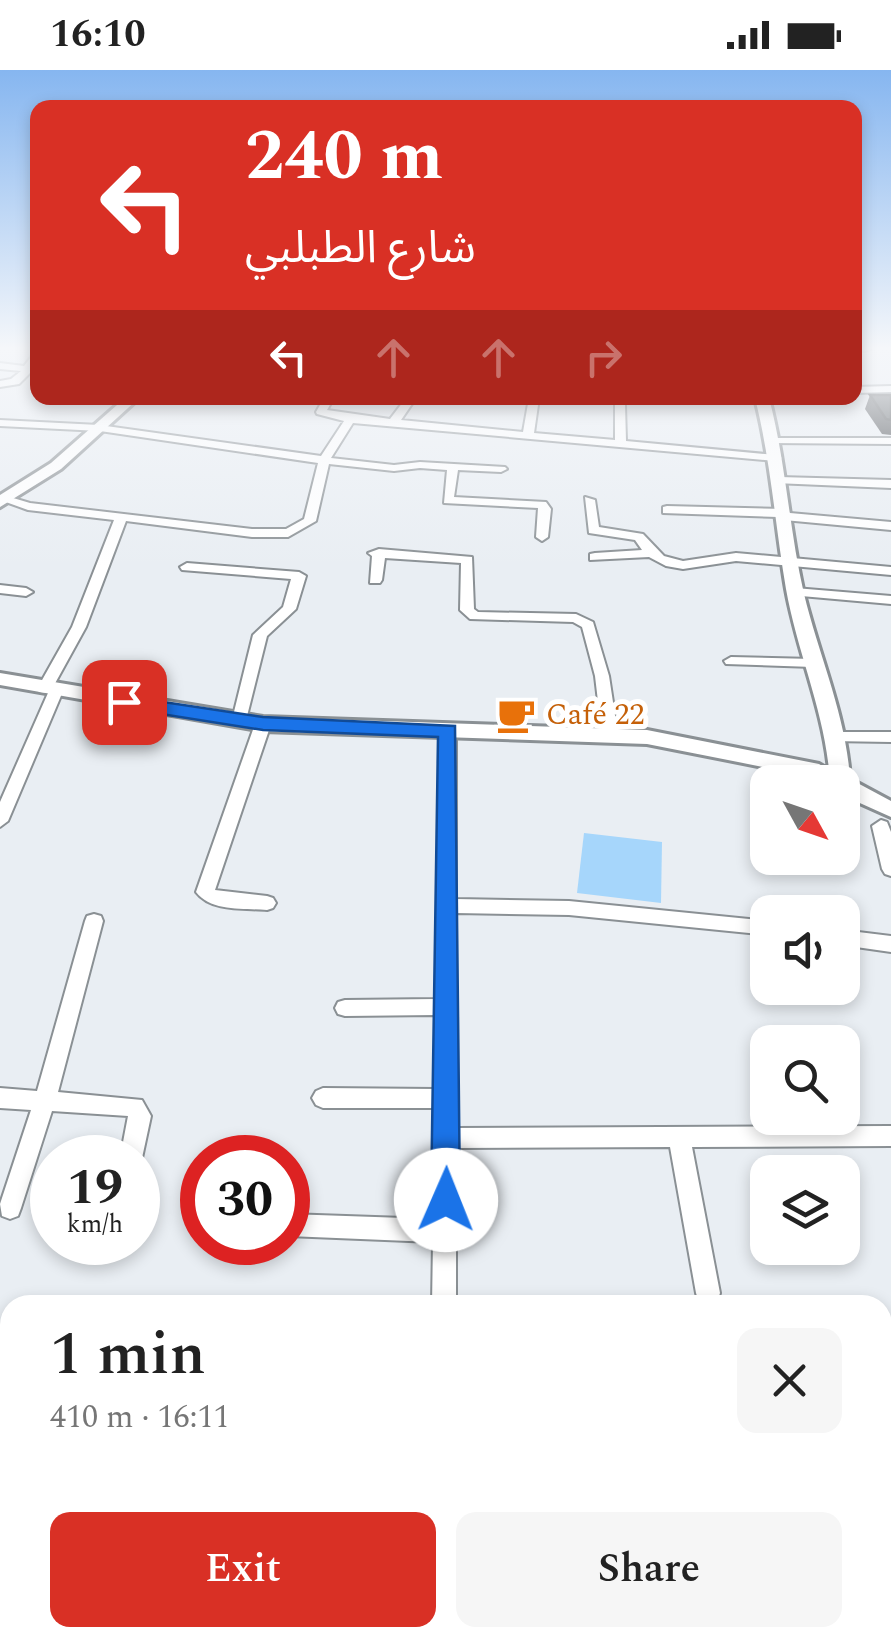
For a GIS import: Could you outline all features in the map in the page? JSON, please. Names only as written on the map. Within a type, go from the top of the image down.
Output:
[{"type":"street","points":[[4,500],[56,466],[108,420]]},
{"type":"street","points":[[4,500],[252,533],[300,530],[310,522],[325,458],[349,420]]},
{"type":"street","points":[[368,420],[621,445],[775,450],[891,441]]},
{"type":"street","points":[[528,436],[531,420]]},
{"type":"street","points":[[620,420],[621,445]]},
{"type":"street","points":[[767,420],[795,592],[837,743],[835,765]]},
{"type":"street","points":[[0,422],[98,429],[394,468],[501,469]]},
{"type":"street","points":[[453,468],[448,500],[542,505],[542,537]]},
{"type":"street","points":[[779,481],[891,484]]},
{"type":"street","points":[[589,500],[593,530],[631,534],[638,537],[648,553]]},
{"type":"street","points":[[667,510],[784,514],[891,526]]},
{"type":"street","points":[[0,821],[122,516]]},
{"type":"street","points":[[375,580],[377,553],[467,560],[467,610],[475,616],[576,618],[588,625],[616,736]]},
{"type":"street","points":[[595,557],[648,553],[673,565],[718,564],[736,557],[891,571]]},
{"type":"street","points":[[188,568],[299,576],[290,609],[260,635],[240,720]]},
{"type":"street","points":[[0,589],[26,592]]},
{"type":"street","points":[[795,592],[891,600]]},
{"type":"street","points":[[732,661],[813,663]]},
{"type":"street","points":[[6,682],[263,724],[616,736],[674,741],[770,765]]},
{"type":"street","points":[[263,724],[204,892],[212,898],[267,903]]},
{"type":"street","points":[[444,1295],[448,731]]},
{"type":"street","points":[[616,736],[750,769]]},
{"type":"street","points":[[837,743],[891,737]]},
{"type":"street","points":[[881,826],[891,870]]},
{"type":"street","points":[[448,906],[569,908],[750,926]]},
{"type":"street","points":[[10,1208],[45,1101],[94,921]]},
{"type":"street","points":[[860,940],[891,944]]},
{"type":"street","points":[[344,1008],[447,1006]]},
{"type":"street","points":[[0,1098],[134,1107],[140,1116],[135,1135]]},
{"type":"street","points":[[323,1098],[447,1099]]},
{"type":"street","points":[[447,1138],[680,1140],[891,1136]]},
{"type":"street","points":[[680,1140],[708,1293]]},
{"type":"street","points":[[310,1225],[445,1231]]},
{"type":"shaded area","points":[[584,833],[662,842],[661,903],[577,893]]},
{"type":"place","name":"Café 22","points":[[516,715]]},
{"type":"route","points":[[124,702],[263,724],[448,731],[446,1200]]}]
